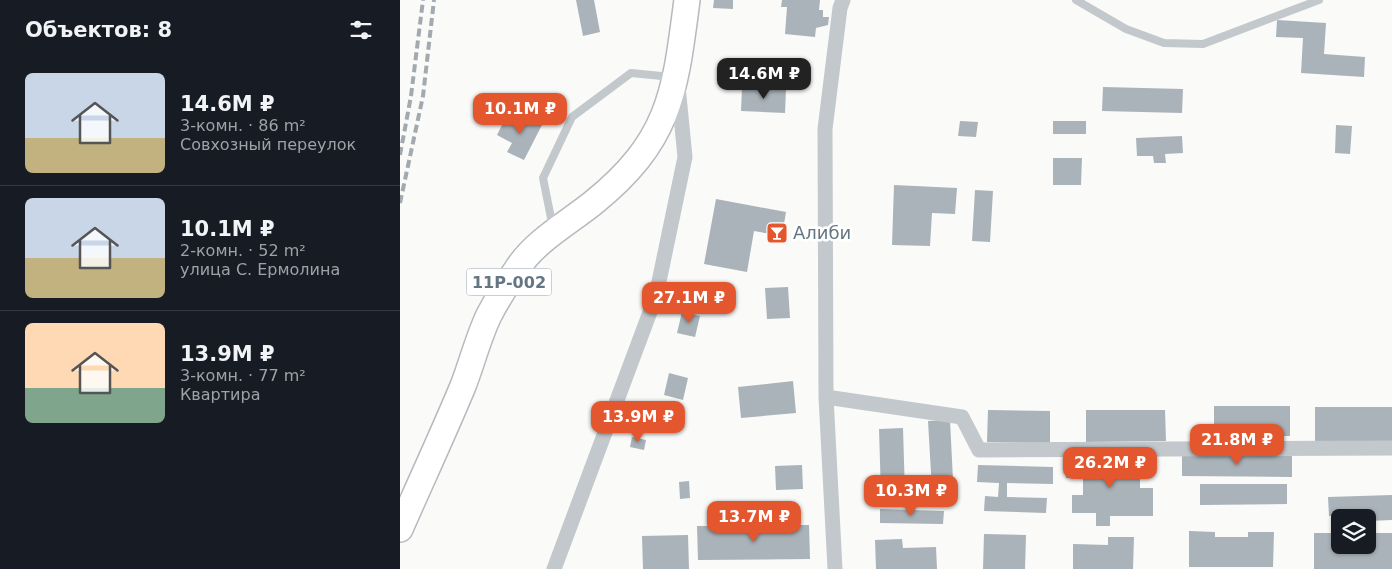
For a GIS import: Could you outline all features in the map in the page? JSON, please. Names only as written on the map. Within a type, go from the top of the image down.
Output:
[{"type":"main road","name":"11Р-002","points":[[400,529],[463,386],[489,315],[518,267],[554,232],[594,202],[636,161],[654,137],[666,114],[677,77],[687,0]]},
{"type":"street","points":[[835,569],[826,397],[825,129],[840,8],[843,0]]},
{"type":"street","points":[[554,569],[656,296],[685,157],[677,77]]},
{"type":"street","points":[[826,397],[962,417],[979,450],[1392,448]]},
{"type":"lane","points":[[1076,0],[1126,29],[1164,43],[1204,44],[1319,0]]},
{"type":"lane","points":[[554,232],[543,178],[572,117],[631,73],[677,77]]},
{"type":"building","points":[[576,0],[594,0],[600,32],[583,36]]},
{"type":"building","points":[[714,0],[733,0],[733,9],[713,8]]},
{"type":"building","points":[[782,0],[820,0],[819,10],[823,10],[823,17],[829,17],[828,25],[816,28],[815,37],[785,34],[787,7],[781,7]]},
{"type":"building","points":[[1277,20],[1326,23],[1324,54],[1365,57],[1364,77],[1301,73],[1303,38],[1276,37]]},
{"type":"building","points":[[1103,87],[1183,89],[1182,113],[1102,111]]},
{"type":"building","points":[[742,88],[786,89],[785,113],[741,111]]},
{"type":"building","points":[[525,114],[543,123],[524,160],[507,152],[512,143],[497,135],[506,117],[521,124]]},
{"type":"building","points":[[960,121],[978,122],[976,137],[958,136]]},
{"type":"building","points":[[1053,121],[1086,121],[1086,134],[1053,134]]},
{"type":"building","points":[[1336,125],[1352,126],[1350,154],[1335,153]]},
{"type":"building","points":[[1182,136],[1183,153],[1165,154],[1166,163],[1154,163],[1153,156],[1137,156],[1136,138]]},
{"type":"building","points":[[1053,158],[1082,158],[1081,185],[1053,185]]},
{"type":"building","points":[[894,185],[957,188],[955,214],[932,213],[930,246],[892,245]]},
{"type":"building","points":[[975,190],[993,191],[990,242],[972,241]]},
{"type":"building","points":[[716,199],[786,212],[782,236],[754,231],[747,272],[704,264]]},
{"type":"building","points":[[788,287],[790,318],[767,319],[765,288]]},
{"type":"building","points":[[682,312],[700,316],[695,337],[677,333]]},
{"type":"building","points":[[669,373],[688,378],[683,400],[664,395]]},
{"type":"building","points":[[793,381],[796,413],[741,418],[738,387]]},
{"type":"building","points":[[1214,406],[1290,406],[1290,436],[1214,436]]},
{"type":"building","points":[[1315,407],[1392,407],[1392,443],[1315,442]]},
{"type":"building","points":[[988,410],[1050,411],[1050,443],[987,442]]},
{"type":"building","points":[[1086,410],[1165,410],[1166,441],[1086,442]]},
{"type":"building","points":[[950,420],[954,500],[942,501],[941,490],[932,490],[928,421]]},
{"type":"building","points":[[903,428],[905,494],[881,495],[879,429]]},
{"type":"building","points":[[632,437],[646,440],[644,450],[630,447]]},
{"type":"building","points":[[1182,454],[1292,456],[1292,477],[1182,476]]},
{"type":"building","points":[[1066,460],[1140,460],[1140,488],[1153,488],[1153,516],[1110,516],[1110,526],[1096,526],[1096,513],[1072,513],[1072,495],[1083,495],[1083,478],[1066,478]]},
{"type":"building","points":[[802,465],[803,489],[776,490],[775,466]]},
{"type":"building","points":[[978,465],[1053,467],[1053,484],[1007,483],[1007,497],[1047,498],[1046,513],[984,511],[985,496],[998,497],[999,483],[977,482]]},
{"type":"building","points":[[689,481],[690,498],[680,499],[679,482]]},
{"type":"building","points":[[1200,484],[1287,484],[1287,504],[1200,505]]},
{"type":"building","points":[[1392,495],[1392,520],[1376,521],[1376,509],[1331,509],[1331,516],[1329,516],[1328,497]]},
{"type":"building","points":[[880,509],[944,511],[943,524],[880,523]]},
{"type":"building","points":[[809,525],[810,559],[698,560],[697,526]]},
{"type":"building","points":[[1189,531],[1215,532],[1215,537],[1248,537],[1248,532],[1274,532],[1273,567],[1189,567]]},
{"type":"building","points":[[1314,533],[1331,533],[1331,554],[1376,554],[1376,533],[1392,533],[1392,569],[1314,569]]},
{"type":"building","points":[[984,534],[1026,535],[1025,569],[983,569]]},
{"type":"building","points":[[688,535],[689,569],[643,569],[642,536]]},
{"type":"building","points":[[1108,537],[1134,537],[1133,569],[1073,569],[1073,544],[1108,545]]},
{"type":"building","points":[[902,539],[903,548],[936,547],[937,569],[876,569],[875,540]]},
{"type":"railway","points":[[400,155],[411,96],[423,0]]},
{"type":"railway","points":[[400,203],[423,96],[434,0]]},
{"type":"place","name":"Алиби","points":[[777,233]]}]
